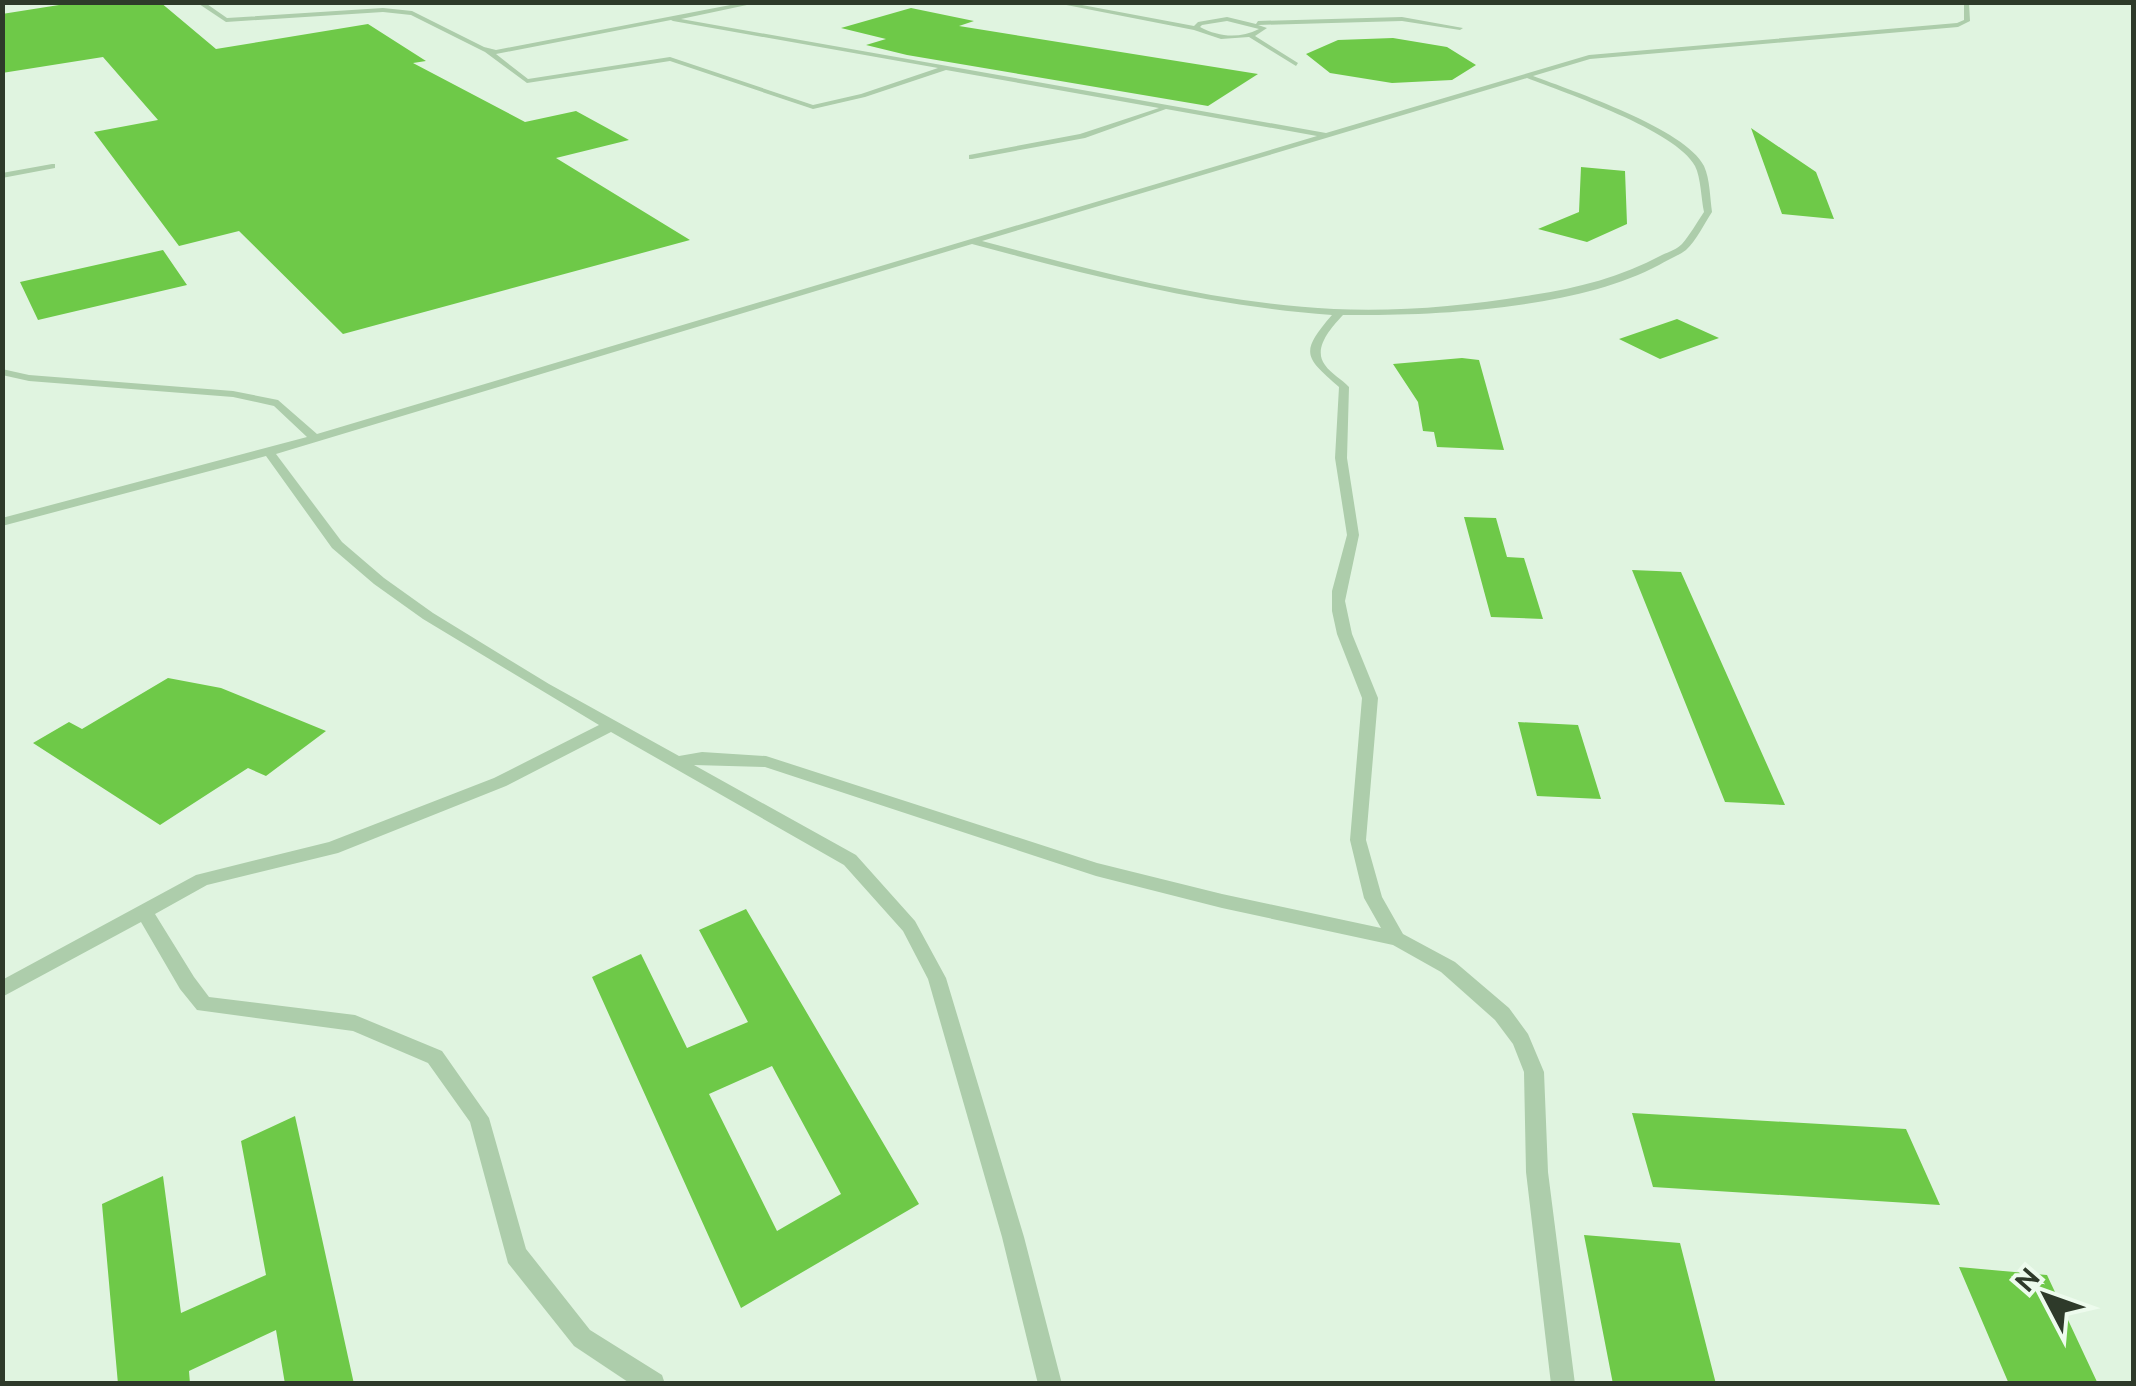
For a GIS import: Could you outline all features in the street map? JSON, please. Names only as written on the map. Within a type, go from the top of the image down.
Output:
[{"type":"lane","points":[[198,2],[226,20],[383,10],[412,12],[488,52],[527,81],[670,59],[812,107],[864,96],[946,68]]},
{"type":"lane","points":[[488,52],[758,2]]},
{"type":"lane","points":[[1054,2],[1196,28],[1215,36],[1251,36],[1264,28],[1258,24]]},
{"type":"lane","points":[[2,522],[269,452],[1605,54],[1958,25],[1967,21],[1967,4]]},
{"type":"lane","points":[[674,19],[1330,136]]},
{"type":"lane","points":[[1196,28],[1211,20],[1258,24],[1402,19],[1460,28]]},
{"type":"lane","points":[[1251,36],[1296,64]]},
{"type":"lane","points":[[972,242],[1197,298],[1340,312],[1455,308],[1567,293],[1638,273],[1696,238],[1706,218],[1708,197],[1700,166],[1678,145],[1629,118],[1528,76]]},
{"type":"lane","points":[[972,156],[1082,136],[1164,108]]},
{"type":"lane","points":[[2,176],[52,166]]},
{"type":"lane","points":[[1340,312],[1320,338],[1316,358],[1344,388],[1340,437],[1353,541],[1338,592],[1338,608],[1345,640],[1370,698],[1358,840],[1374,898],[1397,938]]},
{"type":"lane","points":[[2,372],[29,378],[233,394],[278,404],[315,438]]},
{"type":"lane","points":[[269,452],[337,546],[379,582],[444,626],[611,725],[850,860],[909,926],[936,978],[1013,1237],[1050,1384]]},
{"type":"lane","points":[[2,990],[202,880],[332,848],[500,782],[611,725]]},
{"type":"lane","points":[[677,762],[702,758],[766,762],[1096,869],[1222,902],[1397,938],[1448,967],[1502,1014],[1521,1040],[1534,1072],[1537,1172],[1563,1384]]},
{"type":"lane","points":[[145,912],[204,1004],[355,1024],[436,1057],[479,1118],[516,1255],[582,1338],[653,1384]]},
{"type":"building","points":[[78,2],[160,2],[216,49],[368,24],[426,61],[413,63],[525,122],[576,111],[629,140],[556,158],[690,240],[343,334],[239,231],[179,246],[94,132],[158,120],[103,57],[2,73],[2,14]]},
{"type":"building","points":[[911,8],[974,21],[959,26],[1258,74],[1208,106],[907,55],[866,45],[886,39],[841,28]]},
{"type":"building","points":[[1393,38],[1447,47],[1476,65],[1452,80],[1392,83],[1330,73],[1306,54],[1338,40]]},
{"type":"building","points":[[1751,128],[1816,172],[1834,219],[1782,214]]},
{"type":"building","points":[[1581,167],[1625,171],[1627,224],[1587,242],[1538,229],[1579,212]]},
{"type":"building","points":[[163,250],[187,285],[38,320],[20,282]]},
{"type":"building","points":[[1677,319],[1719,338],[1660,359],[1619,339]]},
{"type":"building","points":[[1479,360],[1504,450],[1437,447],[1434,432],[1423,431],[1418,402],[1393,364]]},
{"type":"building","points":[[1464,517],[1496,518],[1507,557],[1524,558],[1543,619],[1491,617]]},
{"type":"building","points":[[1632,570],[1681,572],[1785,805],[1725,802]]},
{"type":"building","points":[[168,678],[221,688],[326,731],[266,776],[248,768],[160,825],[33,743],[69,722],[82,729]]},
{"type":"building","points":[[1518,722],[1578,725],[1601,799],[1537,796]]},
{"type":"building","points":[[746,909],[919,1204],[741,1308],[592,977],[641,954],[687,1048],[748,1022],[699,930]],"holes":[[[772,1066],[841,1194],[777,1231],[709,1094]]]},
{"type":"building","points":[[1632,1113],[1906,1129],[1940,1205],[1653,1187]]},
{"type":"building","points":[[295,1116],[354,1384],[285,1384],[276,1330],[189,1371],[190,1384],[118,1384],[102,1204],[163,1176],[181,1313],[266,1275],[241,1141]]},
{"type":"building","points":[[1584,1235],[1680,1243],[1716,1384],[1613,1384]]},
{"type":"building","points":[[1959,1267],[2047,1275],[2098,1384],[2009,1384]]}]
